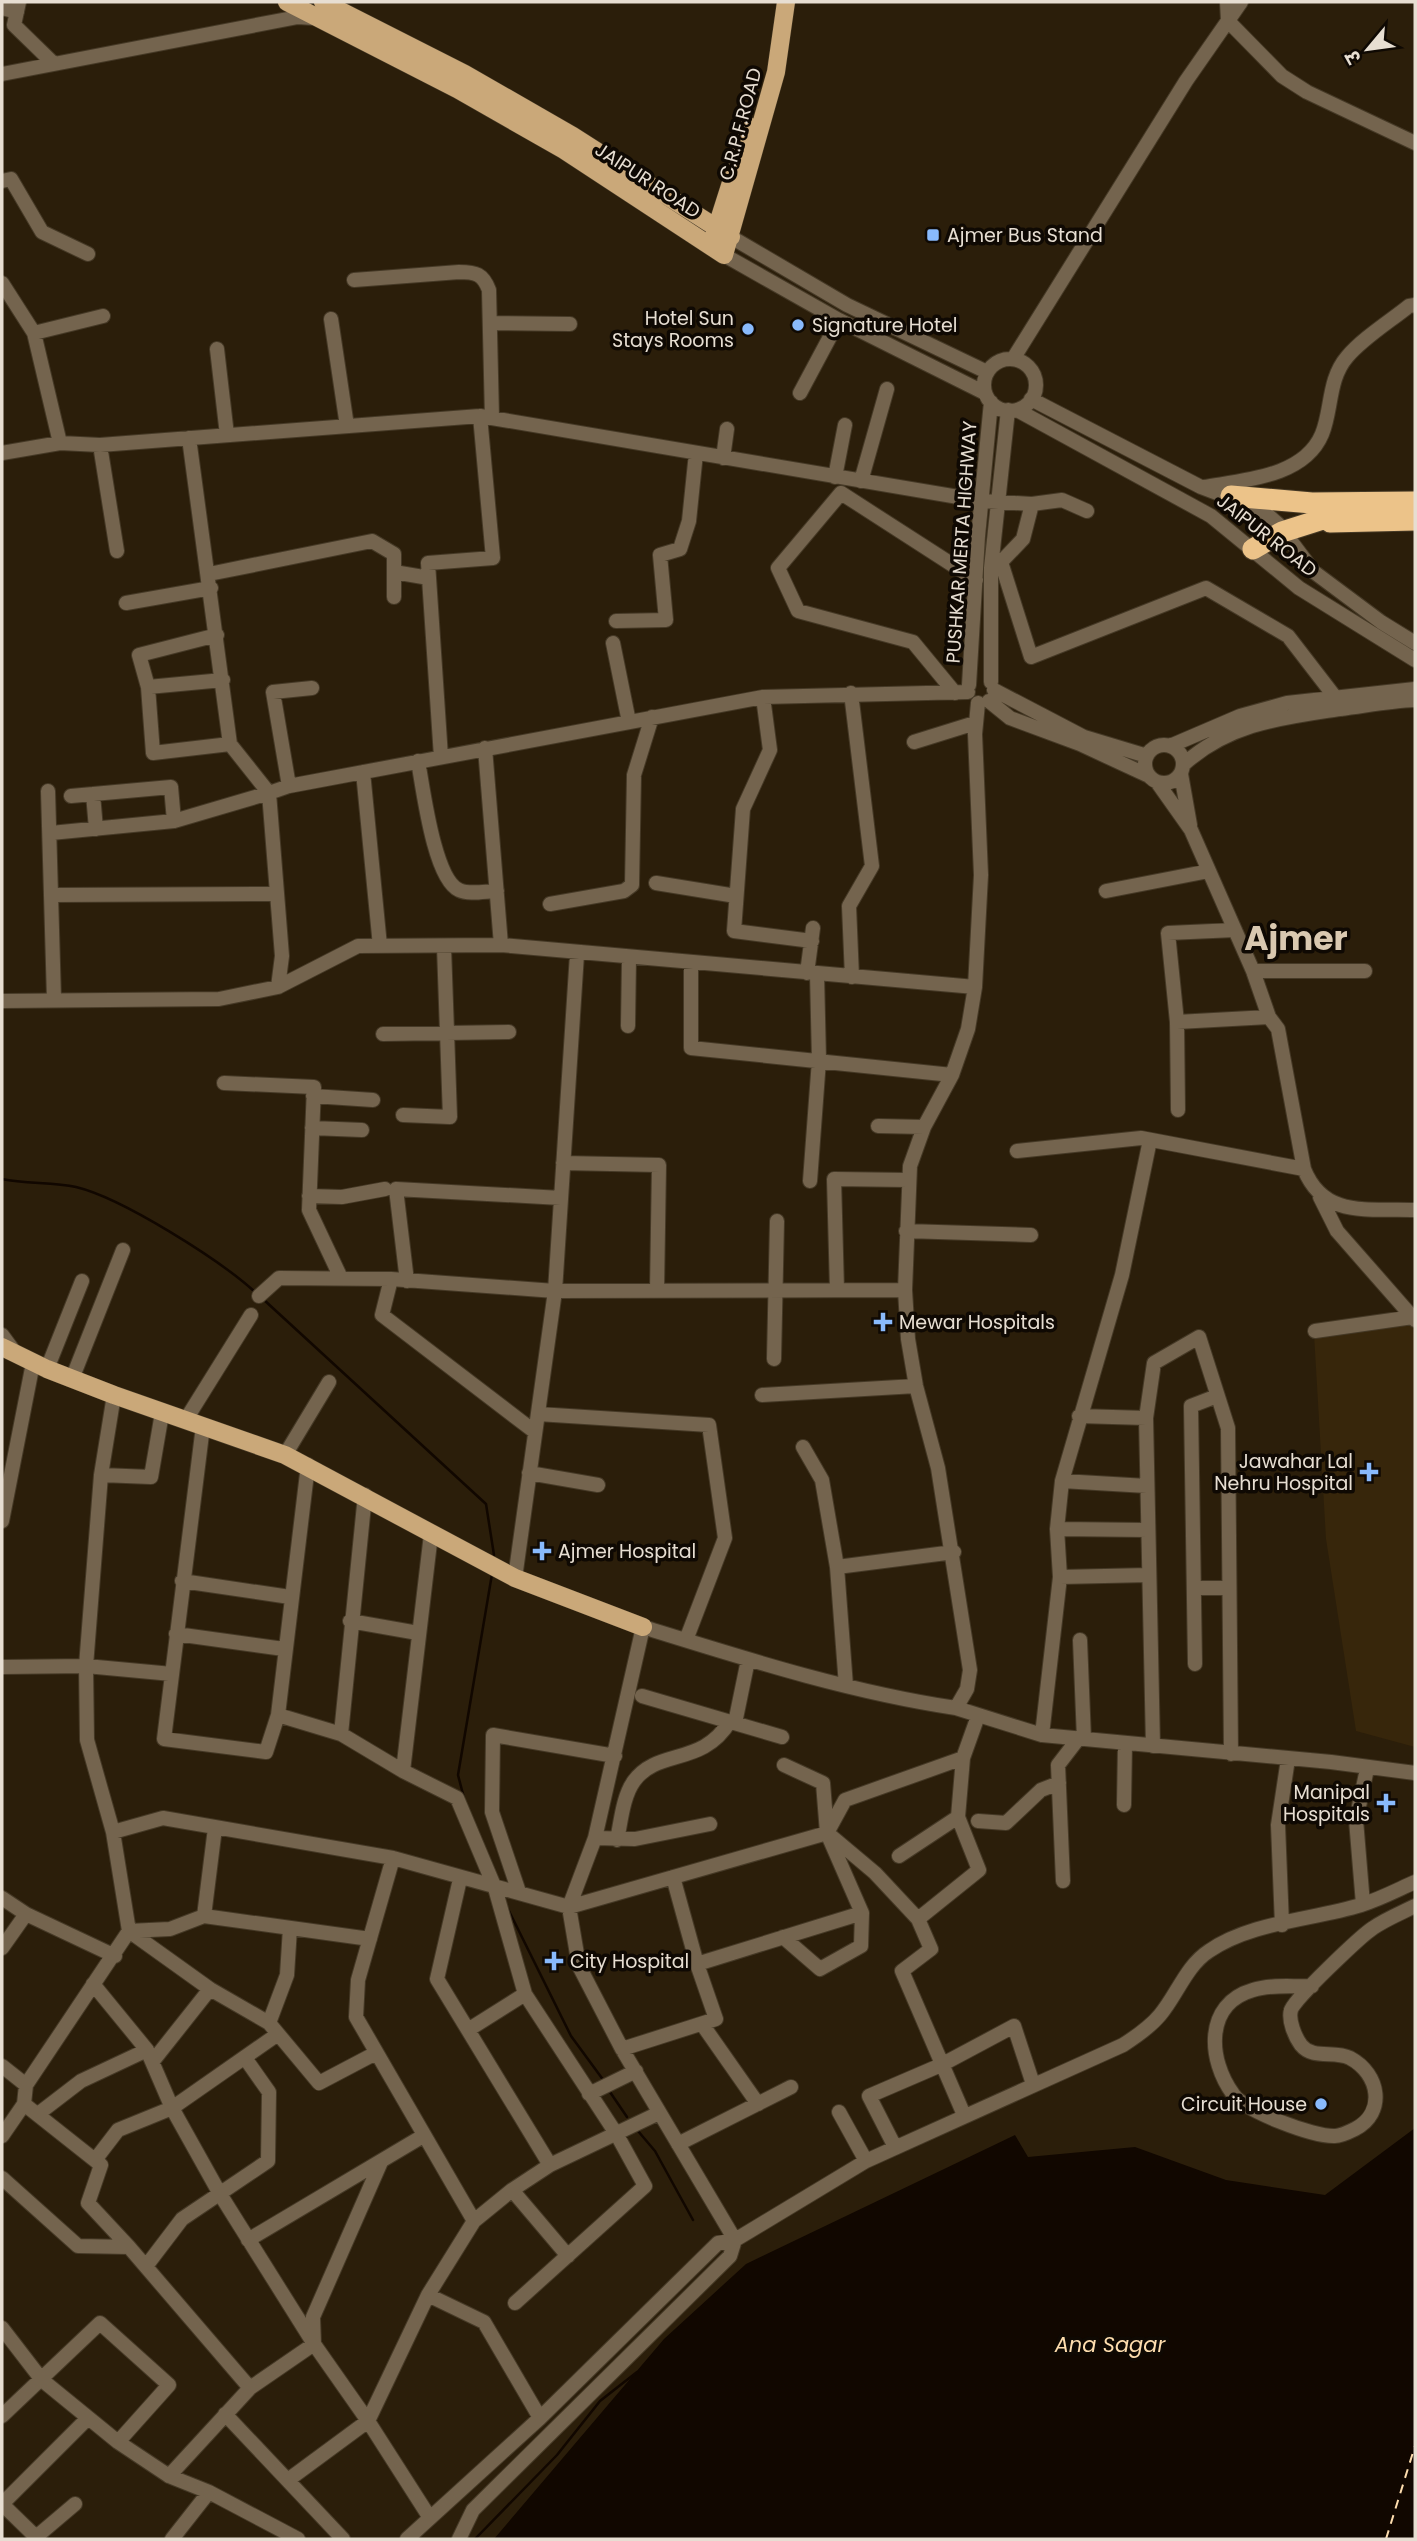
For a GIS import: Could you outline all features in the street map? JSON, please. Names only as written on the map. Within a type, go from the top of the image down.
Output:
[{"type":"highway","points":[[1231,496],[1313,512],[1415,520]]},
{"type":"highway","points":[[1253,549],[1313,512],[1415,502]]},
{"type":"highway","points":[[1313,512],[1415,511]]},
{"type":"main road","name":"C.R.P.F.ROAD","points":[[777,2],[780,29]]},
{"type":"main road","name":"C.R.P.F.ROAD","points":[[721,242],[776,48],[786,2]]},
{"type":"main road","name":"JAIPUR ROAD","points":[[293,5],[328,9],[466,74],[573,136],[721,242]]},
{"type":"main road","name":"JAIPUR ROAD","points":[[328,9],[457,89],[721,242]]},
{"type":"main road","points":[[25,1359],[162,1413],[285,1455],[365,1495],[511,1576],[643,1627]]},
{"type":"street","points":[[1227,2],[1228,21],[1282,76],[1307,92],[1415,143]]},
{"type":"street","points":[[1013,359],[1031,370],[1035,390],[1031,399],[1012,410],[988,398],[987,372],[993,364],[1013,359],[1186,81],[1241,2]]},
{"type":"street","points":[[2,8],[52,62]]},
{"type":"street","points":[[2,74],[328,9]]},
{"type":"street","points":[[2,181],[11,179],[42,232],[88,254]]},
{"type":"street","name":"JAIPUR ROAD","points":[[721,242],[839,320],[988,398]]},
{"type":"street","name":"JAIPUR ROAD","points":[[721,242],[987,372]]},
{"type":"street","points":[[354,280],[476,272],[485,278],[489,290],[491,323],[486,417],[493,558],[428,563],[441,757]]},
{"type":"street","points":[[2,283],[34,333],[60,443]]},
{"type":"street","points":[[1201,487],[1262,478],[1298,462],[1322,434],[1328,397],[1346,358],[1409,306],[1415,305]]},
{"type":"street","points":[[34,333],[103,316]]},
{"type":"street","points":[[331,319],[347,426]]},
{"type":"street","points":[[800,393],[839,320]]},
{"type":"street","points":[[491,323],[570,324]]},
{"type":"street","points":[[217,349],[227,435]]},
{"type":"street","points":[[861,481],[887,389]]},
{"type":"street","name":"PUSHKAR MERTA HIGHWAY","points":[[977,766],[975,723],[991,568],[988,398]]},
{"type":"street","name":"JAIPUR ROAD","points":[[1031,399],[1201,487],[1231,496],[1262,510],[1314,572],[1381,622],[1415,643]]},
{"type":"street","name":"JAIPUR ROAD","points":[[1012,410],[1211,516],[1299,588],[1415,660]]},
{"type":"street","name":"PUSHKAR MERTA HIGHWAY","points":[[977,766],[984,735],[978,694],[976,580],[989,502],[1012,410]]},
{"type":"street","points":[[2,453],[60,443],[100,445],[486,417],[989,502],[1032,504],[1062,500],[1087,511]]},
{"type":"street","points":[[835,477],[845,425]]},
{"type":"street","points":[[723,458],[727,429]]},
{"type":"street","points":[[189,438],[230,744],[269,793],[282,956],[278,986]]},
{"type":"street","points":[[100,445],[117,551]]},
{"type":"street","points":[[616,621],[666,621],[660,555],[680,549],[689,521],[696,453]]},
{"type":"street","points":[[976,580],[841,493],[778,568],[798,611],[913,642],[1010,718],[1080,744],[1153,779],[1169,783],[1212,741],[1260,716]]},
{"type":"street","points":[[1032,504],[1023,539],[1001,562],[1031,657],[1206,589],[1288,636],[1338,703]]},
{"type":"street","points":[[125,603],[372,541],[394,554],[394,597]]},
{"type":"street","points":[[394,572],[429,578]]},
{"type":"street","points":[[217,635],[139,656],[148,687],[153,753],[230,744]]},
{"type":"street","points":[[613,643],[629,722]]},
{"type":"street","points":[[148,687],[223,680]]},
{"type":"street","points":[[289,786],[273,692],[312,688]]},
{"type":"street","points":[[1415,689],[1260,716],[1170,746],[1157,747],[1147,756],[1146,768],[1191,830],[1235,930],[1269,1017],[1278,1029],[1304,1169],[1311,1187],[1334,1206],[1415,1210]]},
{"type":"street","points":[[851,693],[872,866],[849,906],[852,977]]},
{"type":"street","points":[[51,833],[174,821],[289,786],[763,696],[851,693],[978,694],[1084,737],[1147,756]]},
{"type":"street","points":[[763,696],[770,750],[743,810],[734,931],[813,935],[812,974],[819,1060],[810,1181]]},
{"type":"street","points":[[1338,703],[1415,700]]},
{"type":"street","points":[[550,904],[624,891],[632,885],[634,775],[652,717]]},
{"type":"street","points":[[914,742],[975,723]]},
{"type":"street","points":[[1170,746],[1181,754],[1191,830]]},
{"type":"street","points":[[485,748],[501,945]]},
{"type":"street","points":[[418,761],[437,854],[448,880],[463,891],[497,891]]},
{"type":"street","points":[[956,1708],[967,1689],[970,1670],[954,1552],[938,1468],[916,1387],[908,1339],[906,1231],[908,1180],[924,1127],[952,1075],[968,1029],[975,986],[981,874],[977,766]]},
{"type":"street","points":[[363,772],[380,946]]},
{"type":"street","points":[[71,796],[171,787],[174,821]]},
{"type":"street","points":[[48,791],[54,999]]},
{"type":"street","points":[[93,794],[96,829]]},
{"type":"street","points":[[1106,891],[1209,871]]},
{"type":"street","points":[[656,883],[736,896]]},
{"type":"street","points":[[52,895],[277,894]]},
{"type":"street","points":[[1178,1110],[1177,1022],[1168,933],[1235,930]]},
{"type":"street","points":[[2,1001],[219,999],[278,986],[358,946],[501,945],[577,954],[975,986]]},
{"type":"street","points":[[403,1115],[450,1117],[444,947]]},
{"type":"street","points":[[511,1576],[530,1473],[555,1291],[577,954]]},
{"type":"street","points":[[628,1026],[629,958]]},
{"type":"street","points":[[691,963],[691,1048],[952,1075]]},
{"type":"street","points":[[1252,971],[1365,971]]},
{"type":"street","points":[[1177,1022],[1269,1017]]},
{"type":"street","points":[[383,1034],[509,1032]]},
{"type":"street","points":[[224,1083],[314,1087],[309,1210],[341,1278]]},
{"type":"street","points":[[313,1096],[373,1100]]},
{"type":"street","points":[[878,1126],[924,1127]]},
{"type":"street","points":[[312,1128],[362,1130]]},
{"type":"street","points":[[1017,1151],[1141,1139],[1304,1169]]},
{"type":"street","points":[[1042,1735],[1060,1577],[1057,1529],[1062,1481],[1161,1143]]},
{"type":"street","points":[[563,1163],[659,1165],[657,1290]]},
{"type":"street","points":[[837,1290],[834,1179],[908,1180]]},
{"type":"street","points":[[310,1196],[342,1197],[385,1189]]},
{"type":"street","points":[[407,1280],[396,1189],[561,1198]]},
{"type":"street","points":[[1320,1196],[1337,1231],[1414,1319]]},
{"type":"street","points":[[774,1359],[777,1221]]},
{"type":"street","points":[[906,1231],[1031,1235]]},
{"type":"street","points":[[72,1379],[123,1250]]},
{"type":"street","points":[[279,1294],[259,1296],[279,1278],[391,1279],[555,1291],[905,1290]]},
{"type":"street","points":[[391,1279],[382,1315],[536,1432]]},
{"type":"street","points":[[2,1521],[25,1359],[82,1281]]},
{"type":"street","points":[[185,1421],[251,1315]]},
{"type":"street","points":[[1315,1331],[1414,1319]]},
{"type":"street","points":[[2,1335],[25,1359]]},
{"type":"street","points":[[1153,1746],[1146,1418],[1154,1363],[1199,1337],[1228,1428],[1231,1754]]},
{"type":"street","points":[[285,1455],[329,1382]]},
{"type":"street","points":[[762,1395],[916,1387]]},
{"type":"street","points":[[3,2132],[24,2104],[26,2085],[130,1931],[113,1832],[87,1740],[86,1666],[101,1475],[114,1395]]},
{"type":"street","points":[[1195,1664],[1191,1406],[1217,1396]]},
{"type":"street","points":[[101,1475],[151,1477],[162,1413]]},
{"type":"street","points":[[538,1415],[709,1425],[725,1538],[686,1640]]},
{"type":"street","points":[[1079,1416],[1146,1418]]},
{"type":"street","points":[[203,1426],[164,1739],[269,1756],[278,1715],[290,1597],[308,1465]]},
{"type":"street","points":[[803,1447],[822,1480],[837,1567],[846,1686]]},
{"type":"street","points":[[530,1473],[598,1485]]},
{"type":"street","points":[[1062,1481],[1147,1486]]},
{"type":"street","points":[[341,1734],[350,1621],[365,1495]]},
{"type":"street","points":[[1057,1529],[1148,1530]]},
{"type":"street","points":[[403,1771],[431,1534]]},
{"type":"street","points":[[837,1567],[954,1552]]},
{"type":"street","points":[[1060,1577],[1149,1575]]},
{"type":"street","points":[[182,1581],[290,1597]]},
{"type":"street","points":[[1194,1588],[1229,1588]]},
{"type":"street","points":[[350,1621],[418,1633]]},
{"type":"street","points":[[458,2539],[473,2510],[730,2256],[734,2240],[622,2049],[579,1966],[569,1907],[595,1838],[643,1627],[748,1660],[899,1700],[956,1708],[1042,1735],[1331,1762],[1367,1769],[1415,1773]]},
{"type":"street","points":[[176,1634],[284,1649]]},
{"type":"street","points":[[1063,1881],[1058,1765],[1081,1739],[1080,1640]]},
{"type":"street","points":[[617,1840],[628,1793],[641,1774],[666,1761],[708,1747],[733,1722],[748,1660]]},
{"type":"street","points":[[2,1667],[86,1666],[172,1674]]},
{"type":"street","points":[[642,1696],[782,1737]]},
{"type":"street","points":[[278,1715],[341,1734],[403,1771],[457,1798],[495,1888],[525,1994],[617,2135],[645,2186],[515,2303]]},
{"type":"street","points":[[918,1920],[979,1870],[958,1817],[963,1758],[978,1716]]},
{"type":"street","points":[[519,1892],[492,1812],[493,1735],[615,1756]]},
{"type":"street","points":[[1124,1805],[1125,1744]]},
{"type":"street","points":[[113,1832],[163,1818],[393,1858],[460,1879],[569,1907],[827,1833],[845,1800],[963,1758]]},
{"type":"street","points":[[1282,1925],[1278,1825],[1288,1759]]},
{"type":"street","points":[[783,1937],[820,1969],[861,1946],[862,1913],[827,1833],[822,1783],[784,1765]]},
{"type":"street","points":[[1363,1904],[1356,1820],[1367,1769]]},
{"type":"street","points":[[978,1821],[1006,1823],[1041,1790],[1059,1783]]},
{"type":"street","points":[[899,1856],[958,1817]]},
{"type":"street","points":[[595,1838],[617,1840],[660,1836],[710,1824]]},
{"type":"street","points":[[204,1916],[215,1828]]},
{"type":"street","points":[[827,1833],[875,1873],[918,1920],[931,1949],[902,1971],[964,2115]]},
{"type":"street","points":[[393,1858],[358,1980],[356,2017],[474,2221]]},
{"type":"street","points":[[673,1877],[697,1964],[709,2026],[758,2104]]},
{"type":"street","points":[[460,1879],[438,1979],[550,2165]]},
{"type":"street","points":[[407,2539],[540,2418],[718,2243],[734,2240],[866,2161],[1114,2050],[1144,2031],[1207,1952],[1257,1928],[1282,1925],[1363,1904],[1415,1882]]},
{"type":"street","points":[[2,1898],[26,1914],[115,1956]]},
{"type":"street","points":[[1312,1986],[1252,1990],[1230,2004],[1218,2019],[1213,2038],[1217,2064],[1234,2097],[1303,2130],[1335,2136],[1363,2124],[1371,2116],[1377,2099],[1359,2064],[1337,2054],[1309,2052],[1297,2038],[1291,2009],[1372,1928],[1415,1906]]},
{"type":"street","points":[[697,1964],[862,1913]]},
{"type":"street","points":[[2,1948],[26,1914]]},
{"type":"street","points":[[130,1931],[170,1929],[204,1916],[370,1940]]},
{"type":"street","points":[[95,2160],[118,2130],[172,2108],[245,2058],[274,2029],[287,1975],[290,1928]]},
{"type":"street","points":[[130,1931],[210,1989],[274,2029],[319,2083],[376,2053]]},
{"type":"street","points":[[93,1984],[150,2056],[172,2108],[220,2194],[314,2344],[368,2421],[430,2518]]},
{"type":"street","points":[[38,2114],[81,2081],[150,2056],[210,1989]]},
{"type":"street","points":[[468,2030],[525,1994]]},
{"type":"street","points":[[622,2049],[709,2026]]},
{"type":"street","points":[[895,2147],[869,2096],[941,2065],[1014,2026],[1033,2084]]},
{"type":"street","points":[[147,2265],[182,2219],[268,2161],[269,2092],[245,2058]]},
{"type":"street","points":[[2,2066],[26,2085]]},
{"type":"street","points":[[589,2094],[636,2071]]},
{"type":"street","points":[[678,2144],[791,2087]]},
{"type":"street","points":[[24,2104],[100,2165],[88,2203],[147,2265],[250,2388]]},
{"type":"street","points":[[839,2112],[866,2161]]},
{"type":"street","points":[[288,2480],[368,2421],[428,2295],[474,2221],[512,2190],[550,2165],[659,2113]]},
{"type":"street","points":[[248,2240],[423,2136]]},
{"type":"street","points":[[314,2344],[313,2317],[381,2162]]},
{"type":"street","points":[[2,2178],[78,2246],[130,2247]]},
{"type":"street","points":[[342,2184],[371,2185]]},
{"type":"street","points":[[512,2190],[568,2256]]},
{"type":"street","points":[[704,2256],[715,2270]]},
{"type":"street","points":[[428,2295],[484,2322],[540,2418]]},
{"type":"street","points":[[2,2416],[43,2380],[100,2323],[169,2385],[118,2442]]},
{"type":"street","points":[[2,2328],[43,2380],[118,2442],[169,2476],[209,2491],[299,2539]]},
{"type":"street","points":[[169,2476],[250,2388],[314,2344]]},
{"type":"street","points":[[225,2414],[343,2539]]},
{"type":"street","points":[[75,2504],[36,2537],[2,2504],[88,2418]]},
{"type":"street","points":[[172,2539],[209,2491]]},
{"type":"shaded area","name":"Jawahar Lal Nehru Hospital","points":[[1413,1323],[1415,1747],[1356,1731],[1326,1539],[1314,1334]]},
{"type":"water","name":"Ana Sagar","points":[[1415,2128],[1415,2539],[494,2539],[664,2339],[746,2264],[1015,2135],[1028,2157],[1135,2147],[1226,2180],[1325,2195]]},
{"type":"waterway","points":[[2,1179],[58,1184],[95,1193],[170,1232],[219,1264],[255,1292]]},
{"type":"waterway","points":[[263,1299],[486,1504],[494,1555]]},
{"type":"waterway","points":[[464,1798],[458,1775],[492,1574]]},
{"type":"waterway","points":[[507,1907],[571,2036],[604,2081]]},
{"type":"waterway","points":[[610,2092],[627,2117]]},
{"type":"waterway","points":[[638,2131],[655,2151],[693,2220]]},
{"type":"waterway","points":[[475,2539],[557,2455],[600,2401],[637,2372]]},
{"type":"ferry route","points":[[1386,2539],[1415,2446]]},
{"type":"place","name":"Ajmer Bus Stand","points":[[933,235]]},
{"type":"place","name":"Signature Hotel","points":[[798,325]]},
{"type":"place","name":"Hotel Sun Stays Rooms","points":[[748,329]]},
{"type":"place","name":"Mewar Hospitals","points":[[883,1322]]},
{"type":"place","name":"Jawahar Lal Nehru Hospital","points":[[1369,1472]]},
{"type":"place","name":"Ajmer Hospital","points":[[542,1551]]},
{"type":"place","name":"Manipal Hospitals","points":[[1386,1803]]},
{"type":"place","name":"City Hospital","points":[[554,1961]]},
{"type":"place","name":"Circuit House","points":[[1321,2104]]},
{"type":"district","name":"Ajmer","points":[[1296,938]]}]
